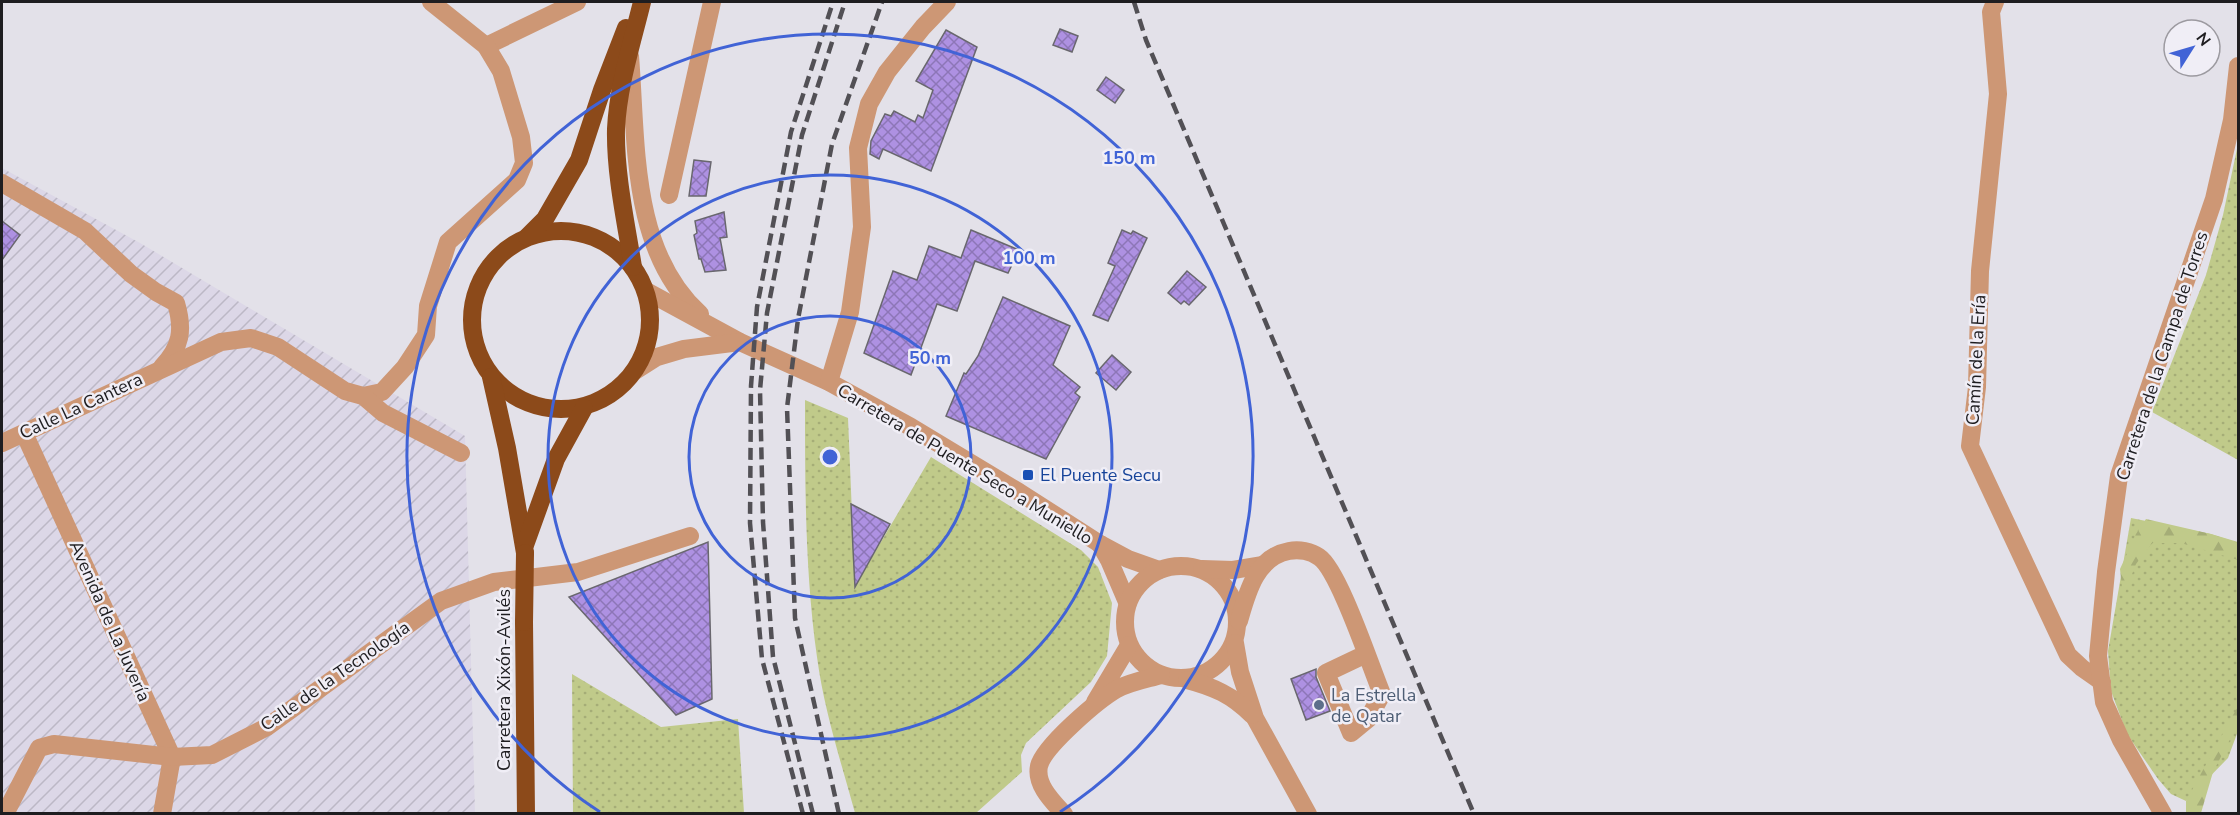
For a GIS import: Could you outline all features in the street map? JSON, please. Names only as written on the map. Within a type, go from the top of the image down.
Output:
[{"type":"highway","points":[[527,237],[558,230],[590,235],[616,248],[633,267],[646,291],[653,319],[646,349],[635,371],[615,392],[584,408],[551,410],[518,398],[491,377],[475,352],[471,319],[477,287],[495,260],[527,237],[545,219],[579,160],[602,90],[636,2]]},
{"type":"highway","points":[[633,267],[617,153],[616,128],[642,2]]},
{"type":"highway","name":"Carretera Xixón-Avilés","points":[[491,377],[507,448],[525,550],[526,813]]},
{"type":"highway","name":"Carretera Xixón-Avilés","points":[[525,550],[556,459],[584,408]]},
{"type":"street","points":[[363,396],[382,392],[405,367],[426,335],[428,306],[448,242],[517,180],[524,164],[521,137],[501,71],[486,46],[431,2]]},
{"type":"street","points":[[486,46],[577,2]]},
{"type":"street","points":[[669,195],[712,2]]},
{"type":"street","points":[[829,382],[850,312],[862,227],[858,148],[869,104],[887,72],[923,27],[947,2]]},
{"type":"street","name":"Camín de la Ería","points":[[1995,2],[1991,12],[1998,94],[1980,271],[1977,387],[1970,446],[2068,655],[2102,682]]},
{"type":"street","points":[[630,53],[635,153],[646,218],[661,259],[685,300],[720,331]]},
{"type":"street","name":"Carretera de la Campa de Torres","points":[[2163,813],[2121,740],[2104,702],[2098,656],[2106,572],[2119,476],[2214,199],[2232,120],[2238,66]]},
{"type":"street","points":[[2,183],[86,231],[131,274],[176,303],[180,316],[181,334],[173,355],[160,369]]},
{"type":"street","points":[[646,291],[720,331]]},
{"type":"street","name":"Carretera de Puente Seco a Muniello","points":[[720,331],[829,382],[931,439],[1100,544],[1127,602]]},
{"type":"street","name":"Calle La Cantera","points":[[2,443],[221,342],[251,338],[278,347],[345,391],[363,396],[382,413],[461,453]]},
{"type":"street","points":[[635,371],[657,357],[684,349],[740,342]]},
{"type":"street","name":"Avenida de La Juvería","points":[[24,433],[172,757]]},
{"type":"street","name":"Calle de la Tecnología","points":[[5,813],[39,748],[54,744],[172,757],[212,755],[267,727],[441,601],[494,582],[578,572],[690,536]]},
{"type":"street","points":[[1100,544],[1128,559],[1159,570]]},
{"type":"street","points":[[1308,813],[1255,718],[1240,672],[1235,643],[1239,621],[1253,580],[1263,565],[1280,552],[1299,549],[1320,557],[1334,576],[1366,654],[1382,694],[1368,719],[1351,734],[1326,673],[1366,654]]},
{"type":"street","points":[[1255,718],[1238,701],[1211,687],[1161,675],[1142,663],[1129,645],[1125,623],[1127,602],[1140,582],[1159,570],[1181,565],[1202,569],[1233,570],[1263,565]]},
{"type":"street","points":[[1202,569],[1221,581],[1234,599],[1239,621]]},
{"type":"street","points":[[1183,679],[1205,674],[1222,662],[1235,643]]},
{"type":"street","points":[[1093,705],[1129,645]]},
{"type":"street","points":[[1064,813],[1049,797],[1041,782],[1038,768],[1044,754],[1093,705],[1119,688],[1161,675]]},
{"type":"street","points":[[162,813],[172,757]]},
{"type":"shaded area","points":[[2,168],[140,243],[465,436],[475,813],[2,813]]},
{"type":"green space","points":[[2238,144],[2238,460],[2152,412],[2206,275],[2223,215]]},
{"type":"green space","points":[[805,400],[848,418],[855,586],[931,457],[1081,550],[1098,567],[1112,603],[1107,656],[1091,682],[1026,743],[1021,755],[1022,772],[976,813],[855,813],[824,697],[813,625],[806,529]]},
{"type":"green space","points":[[2131,518],[2211,534],[2238,542],[2238,731],[2228,758],[2186,801],[2171,794],[2127,734],[2111,691],[2108,651]]},
{"type":"green space","points":[[2146,519],[2211,534],[2238,543],[2238,560],[2181,543],[2152,543],[2136,564],[2123,597],[2120,569],[2136,534]]},
{"type":"green space","points":[[572,674],[661,727],[738,719],[744,813],[573,813]]},
{"type":"green space","points":[[2238,706],[2238,724],[2213,772],[2201,813],[2186,813],[2186,801]]},
{"type":"building","points":[[1060,29],[1078,36],[1072,52],[1053,45]]},
{"type":"building","points":[[946,30],[977,47],[931,171],[883,149],[879,159],[870,154],[871,141],[885,114],[891,116],[894,111],[915,122],[918,115],[923,118],[933,90],[916,81]]},
{"type":"building","points":[[1106,77],[1124,90],[1115,103],[1097,90]]},
{"type":"building","points":[[694,160],[711,162],[706,196],[689,196]]},
{"type":"building","points":[[724,212],[727,237],[720,238],[726,270],[705,272],[701,259],[699,259],[694,235],[697,233],[695,221]]},
{"type":"building","points":[[2,221],[20,235],[2,260]]},
{"type":"building","points":[[971,230],[1019,250],[1008,273],[975,261],[957,311],[937,304],[911,375],[864,353],[893,271],[917,280],[929,246],[961,258]]},
{"type":"building","points":[[1122,230],[1131,234],[1133,231],[1147,238],[1108,321],[1093,315],[1115,266],[1108,263]]},
{"type":"building","points":[[1187,271],[1206,287],[1189,305],[1184,301],[1181,304],[1168,293]]},
{"type":"building","points":[[1003,297],[1070,326],[1053,365],[1080,387],[1075,393],[1080,397],[1046,459],[946,416],[964,373],[966,374],[978,356]]},
{"type":"building","points":[[1112,355],[1131,372],[1116,390],[1096,373]]},
{"type":"building","points":[[851,504],[890,524],[855,587],[853,549]]},
{"type":"building","points":[[708,542],[712,699],[676,715],[569,597]]},
{"type":"building","points":[[1316,669],[1316,677],[1330,711],[1306,720],[1291,679]]},
{"type":"railway","points":[[803,814],[762,659],[750,523],[751,386],[757,307],[791,132],[833,2]]},
{"type":"railway","points":[[813,814],[773,657],[763,522],[760,390],[767,313],[802,135],[845,2]]},
{"type":"railway","points":[[839,814],[795,618],[787,408],[798,319],[832,144],[882,2]]},
{"type":"railway","points":[[1134,2],[1146,40],[1474,814]]},
{"type":"place","name":"El Puente Secu","points":[[1028,475]]},
{"type":"place","name":"La Estrella de Qatar","points":[[1319,705]]}]
